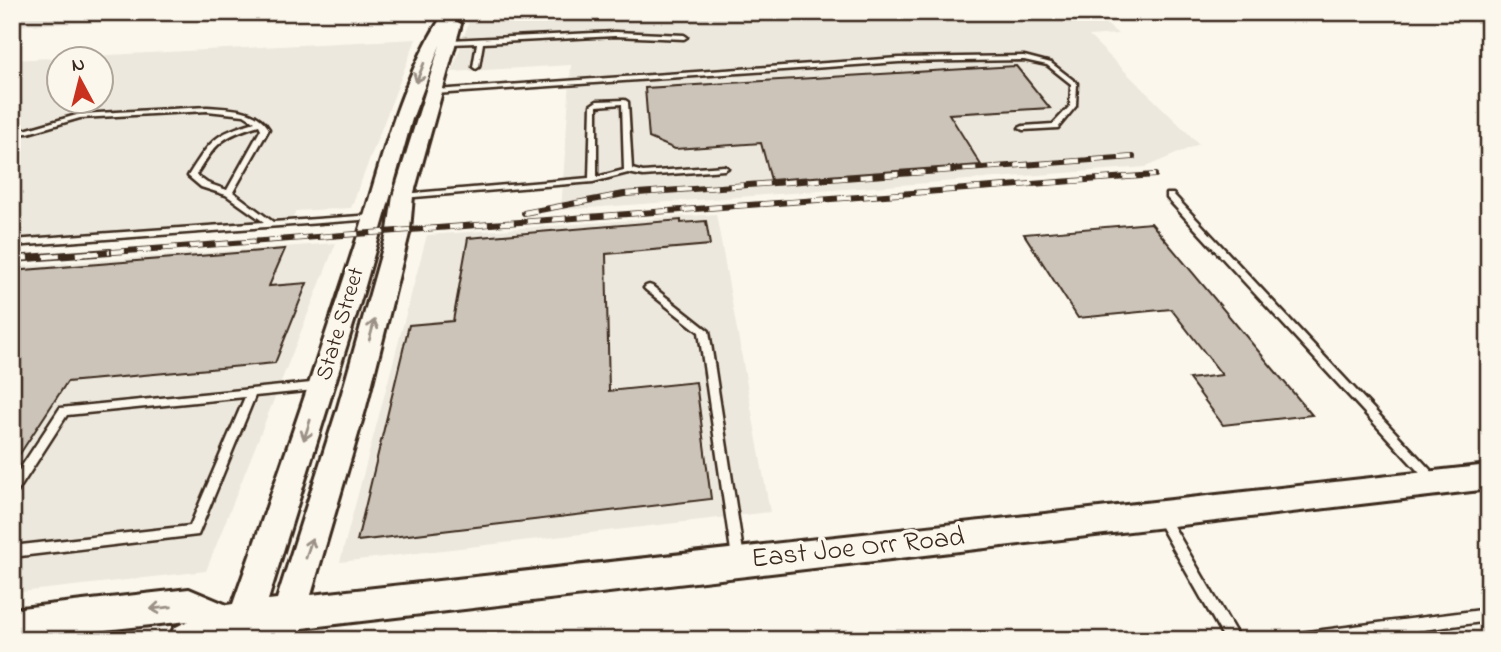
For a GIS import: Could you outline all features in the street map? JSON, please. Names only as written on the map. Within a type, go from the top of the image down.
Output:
[{"type":"street","name":"State Street","points":[[285,627],[352,407],[399,230],[403,196],[455,25],[452,13]]},
{"type":"street","name":"State Street","points":[[236,626],[322,386],[415,85],[439,26],[452,13]]},
{"type":"street","name":"East Joe Orr Road","points":[[186,640],[236,626],[285,627],[739,562],[1489,477]]},
{"type":"street","name":"East Joe Orr Road","points":[[12,625],[189,605],[236,626]]},
{"type":"lane","points":[[450,42],[615,34],[684,37]]},
{"type":"lane","points":[[476,67],[481,43],[478,41]]},
{"type":"lane","points":[[435,92],[898,60],[1024,58],[1049,64],[1074,83],[1073,106],[1055,126],[1024,128]]},
{"type":"lane","points":[[593,180],[594,105],[597,103],[625,102],[628,171]]},
{"type":"lane","points":[[12,132],[28,131],[80,116],[194,110],[247,113],[261,121],[265,129],[229,193]]},
{"type":"lane","points":[[261,121],[215,139],[192,176],[204,185],[229,193],[271,224]]},
{"type":"lane","points":[[403,196],[593,180],[628,171],[643,174],[723,168]]},
{"type":"lane","points":[[1170,196],[1436,483]]},
{"type":"lane","points":[[12,243],[375,217]]},
{"type":"lane","points":[[649,288],[704,331],[739,562]]},
{"type":"lane","points":[[12,491],[64,411],[322,386]]},
{"type":"lane","points":[[12,552],[194,531],[253,392]]},
{"type":"lane","points":[[1160,515],[1233,640]]},
{"type":"lane","points":[[1299,640],[1489,615]]},
{"type":"shaded area","points":[[12,12],[300,12],[12,26]]},
{"type":"shaded area","points":[[472,12],[647,12],[649,19],[816,12],[1092,12],[1118,34],[1089,36],[1199,144],[1146,167],[561,210],[571,65],[452,72]]},
{"type":"shaded area","points":[[416,39],[351,208],[296,211],[289,228],[12,248],[12,60],[46,58],[46,116],[116,116],[116,55]]},
{"type":"shaded area","points":[[716,214],[770,512],[340,562],[427,235]]},
{"type":"shaded area","points":[[336,243],[206,571],[12,593],[12,267]]},
{"type":"building","points":[[1016,66],[1050,108],[949,114],[981,165],[771,180],[761,143],[675,149],[649,138],[645,88]]},
{"type":"building","points":[[681,220],[681,223],[706,221],[710,245],[606,254],[609,391],[696,382],[711,499],[357,541],[409,325],[453,321],[468,238]]},
{"type":"building","points":[[1151,223],[1312,415],[1223,425],[1189,379],[1222,375],[1171,309],[1078,318],[1024,234]]},
{"type":"building","points":[[285,249],[269,286],[307,283],[275,363],[67,382],[12,466],[12,271]]},
{"type":"railway","points":[[524,213],[624,194],[1133,157]]},
{"type":"railway","points":[[86,254],[1155,175]]},
{"type":"railway","points":[[12,259],[110,252]]}]
